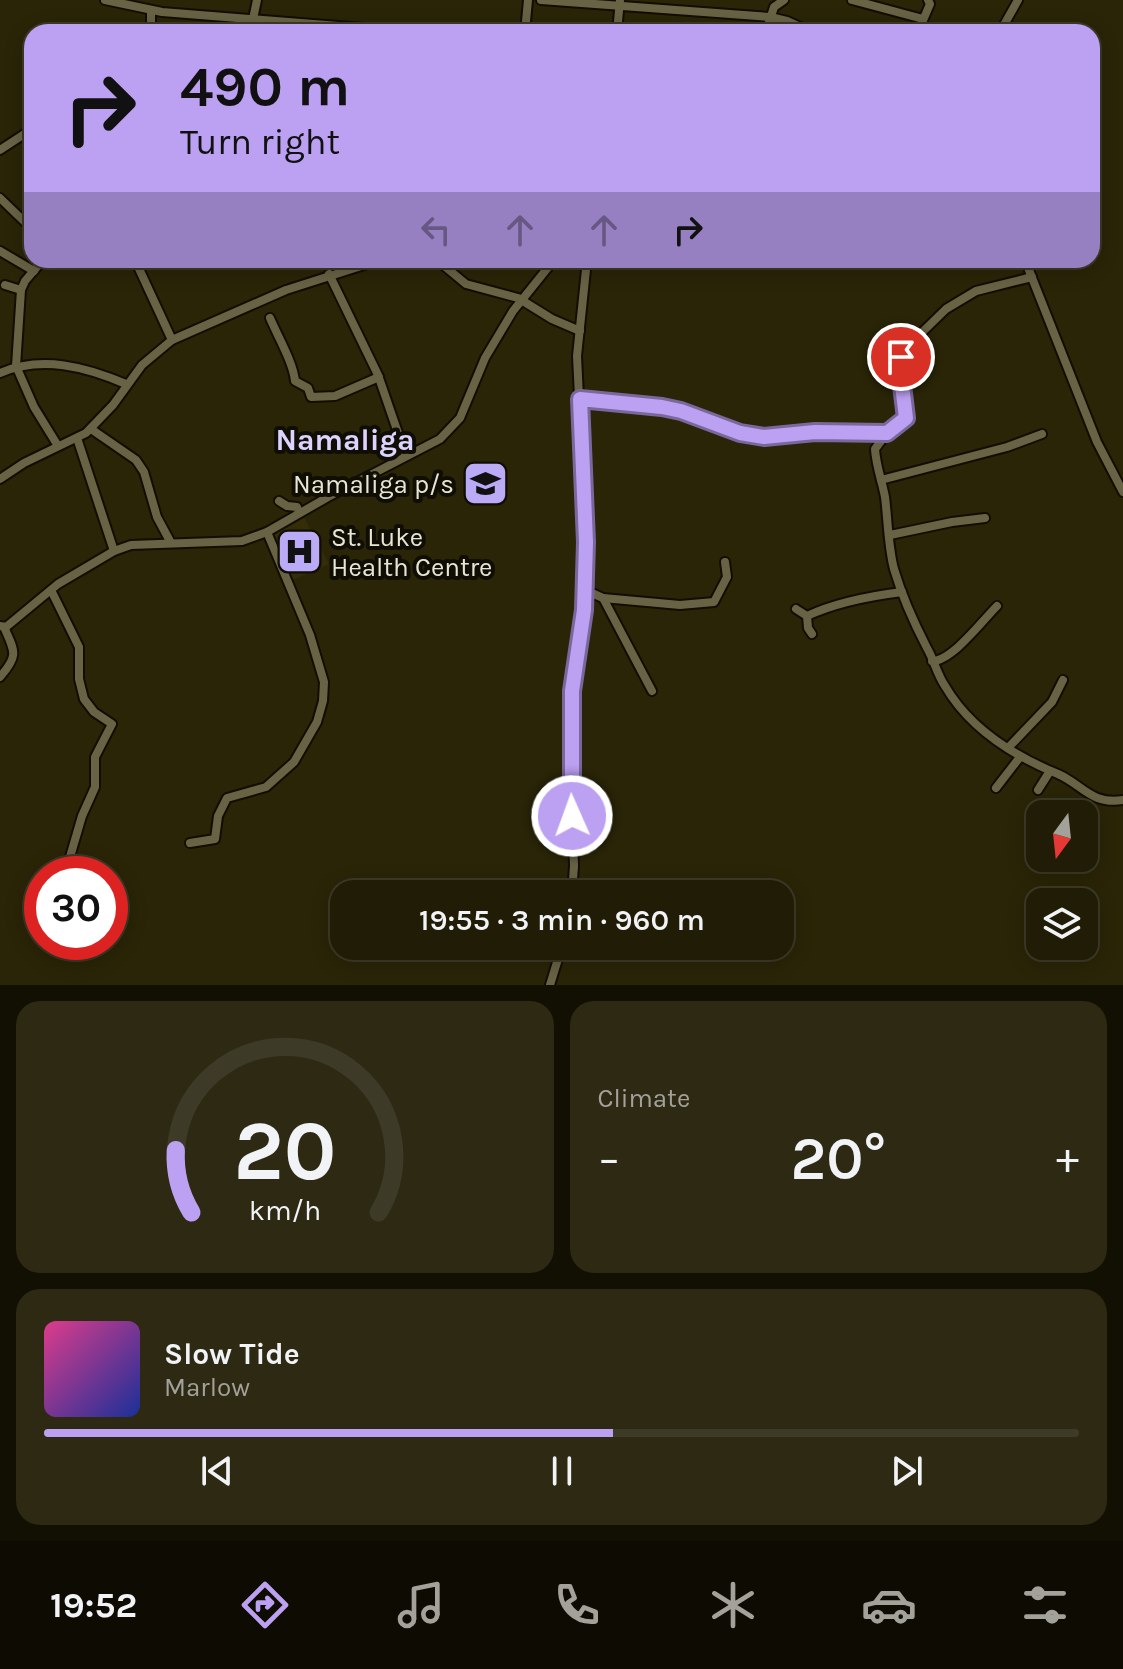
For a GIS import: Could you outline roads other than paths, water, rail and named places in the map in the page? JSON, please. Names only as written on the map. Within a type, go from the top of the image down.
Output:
[{"type":"street","points":[[105,0],[151,11],[319,24]]},
{"type":"street","points":[[253,19],[257,0]]},
{"type":"street","points":[[526,24],[528,0]]},
{"type":"street","points":[[541,0],[620,3],[770,17],[794,24]]},
{"type":"street","points":[[768,24],[771,4],[784,0]]},
{"type":"street","points":[[852,0],[923,19]]},
{"type":"street","points":[[921,24],[930,4],[928,0]]},
{"type":"street","points":[[1004,24],[1018,0]]},
{"type":"street","points":[[618,24],[620,3]]},
{"type":"street","points":[[151,11],[151,24]]},
{"type":"street","points":[[270,24],[271,20]]},
{"type":"street","points":[[0,150],[24,134]]},
{"type":"street","points":[[0,198],[24,221]]},
{"type":"street","points":[[0,251],[24,265]]},
{"type":"street","points":[[29,268],[34,271]]},
{"type":"street","points":[[36,268],[21,290],[16,366],[34,407],[58,446]]},
{"type":"street","points":[[139,268],[172,340]]},
{"type":"street","points":[[0,479],[91,429],[148,359],[172,340],[339,268]]},
{"type":"street","points":[[447,268],[466,284],[521,300],[552,319],[580,331]]},
{"type":"street","points":[[0,677],[13,662],[15,654],[2,630],[51,590],[114,551],[131,545],[234,542],[267,532],[440,439],[454,427],[469,400],[493,342],[547,268]]},
{"type":"street","points":[[573,880],[572,691],[585,590],[586,542],[577,378],[586,268]]},
{"type":"street","points":[[1028,268],[1097,442],[1123,492]]},
{"type":"street","points":[[329,274],[379,377],[406,456]]},
{"type":"street","points":[[1032,277],[976,291],[956,302],[906,348],[900,364],[906,418],[887,433],[875,449],[891,557],[902,592],[932,661],[945,687],[962,708],[988,735],[1020,757],[1060,775],[1100,799],[1111,802],[1123,800]]},
{"type":"street","points":[[5,285],[21,290]]},
{"type":"street","points":[[270,318],[288,362],[294,369],[295,381],[308,388],[311,397],[335,396],[379,377]]},
{"type":"street","points":[[0,373],[26,364],[84,368],[126,384]]},
{"type":"street","points":[[580,399],[662,407],[740,433],[764,437],[815,432],[887,433]]},
{"type":"street","points":[[91,429],[136,460],[144,472],[157,517],[171,543]]},
{"type":"street","points":[[881,480],[1007,447],[1042,434]]},
{"type":"street","points":[[77,438],[114,551]]},
{"type":"street","points":[[279,501],[297,507],[299,513]]},
{"type":"street","points":[[890,535],[985,518]]},
{"type":"street","points":[[190,843],[215,839],[218,816],[227,798],[266,787],[294,762],[321,711],[324,692],[320,665],[267,532]]},
{"type":"street","points":[[585,590],[603,598],[680,605],[714,602],[727,577],[725,562]]},
{"type":"street","points":[[51,590],[79,647],[79,679],[84,699],[94,712],[112,724],[95,757],[95,787],[82,816],[70,856]]},
{"type":"street","points":[[807,616],[865,597],[902,592]]},
{"type":"street","points":[[603,598],[652,691]]},
{"type":"street","points":[[932,661],[940,661],[952,651],[997,606]]},
{"type":"street","points":[[796,609],[807,616]]},
{"type":"street","points":[[807,616],[812,634]]},
{"type":"street","points":[[1008,748],[1052,702],[1063,680]]},
{"type":"street","points":[[996,788],[1020,757]]},
{"type":"street","points":[[1038,790],[1050,771]]},
{"type":"street","points":[[550,985],[558,960]]},
{"type":"place","name":"Namaliga p/s","points":[[485,484]]},
{"type":"place","name":"St. Luke Health Centre","points":[[300,552]]},
{"type":"district","name":"Namaliga","points":[[345,440]]}]
